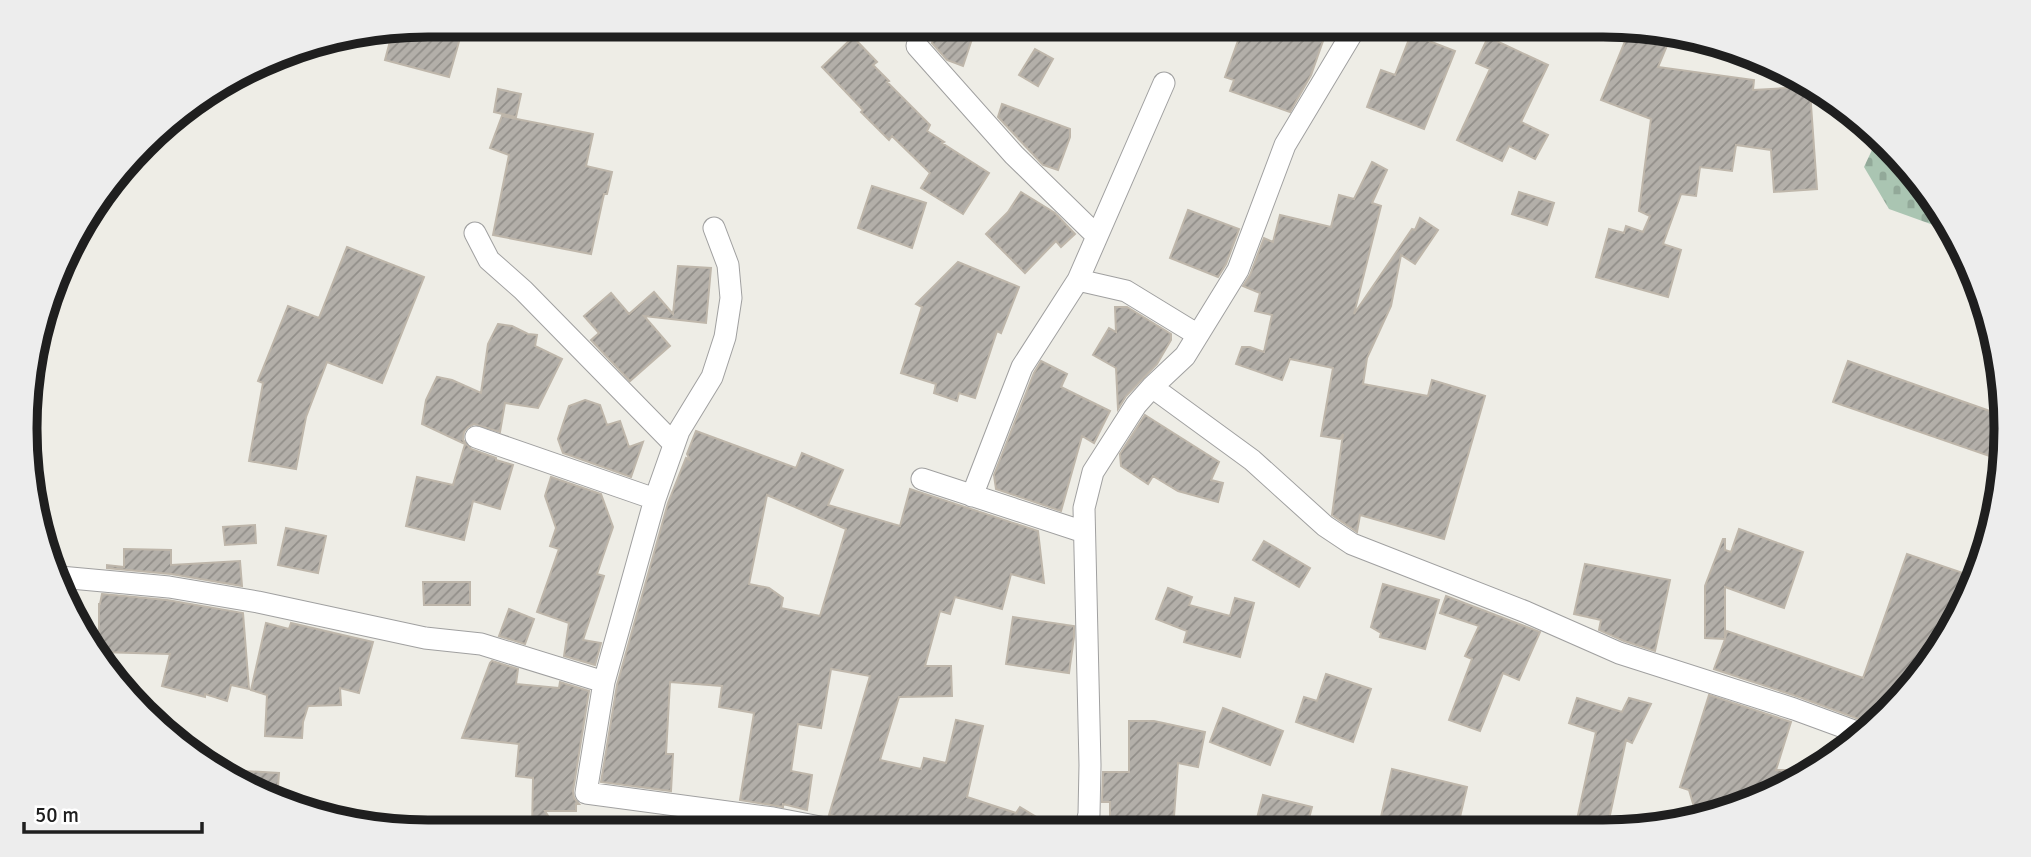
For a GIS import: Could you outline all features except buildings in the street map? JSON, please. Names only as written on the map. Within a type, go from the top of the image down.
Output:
[{"type":"street","points":[[1088,820],[1090,765],[1084,508],[1093,472],[1136,405],[1185,356],[1238,270],[1285,145],[1349,37]]},
{"type":"street","points":[[917,46],[1014,155],[1097,236]]},
{"type":"street","points":[[972,496],[1022,368],[1078,280],[1164,83]]},
{"type":"street","points":[[714,228],[728,265],[731,298],[725,337],[712,377],[679,431],[655,499],[604,682],[586,793],[783,820]]},
{"type":"street","points":[[475,233],[489,260],[523,290],[674,444]]},
{"type":"street","points":[[1078,280],[1126,292],[1198,335]]},
{"type":"street","points":[[1152,387],[1252,460],[1325,526],[1352,544],[1526,612],[1619,653],[1852,730]]},
{"type":"street","points":[[476,438],[655,499]]},
{"type":"street","points":[[922,479],[1084,532]]},
{"type":"street","points":[[67,578],[169,586],[425,638],[481,644],[604,682]]},
{"type":"green space","points":[[1874,146],[1913,190],[1938,227],[1889,209],[1864,167]]}]
